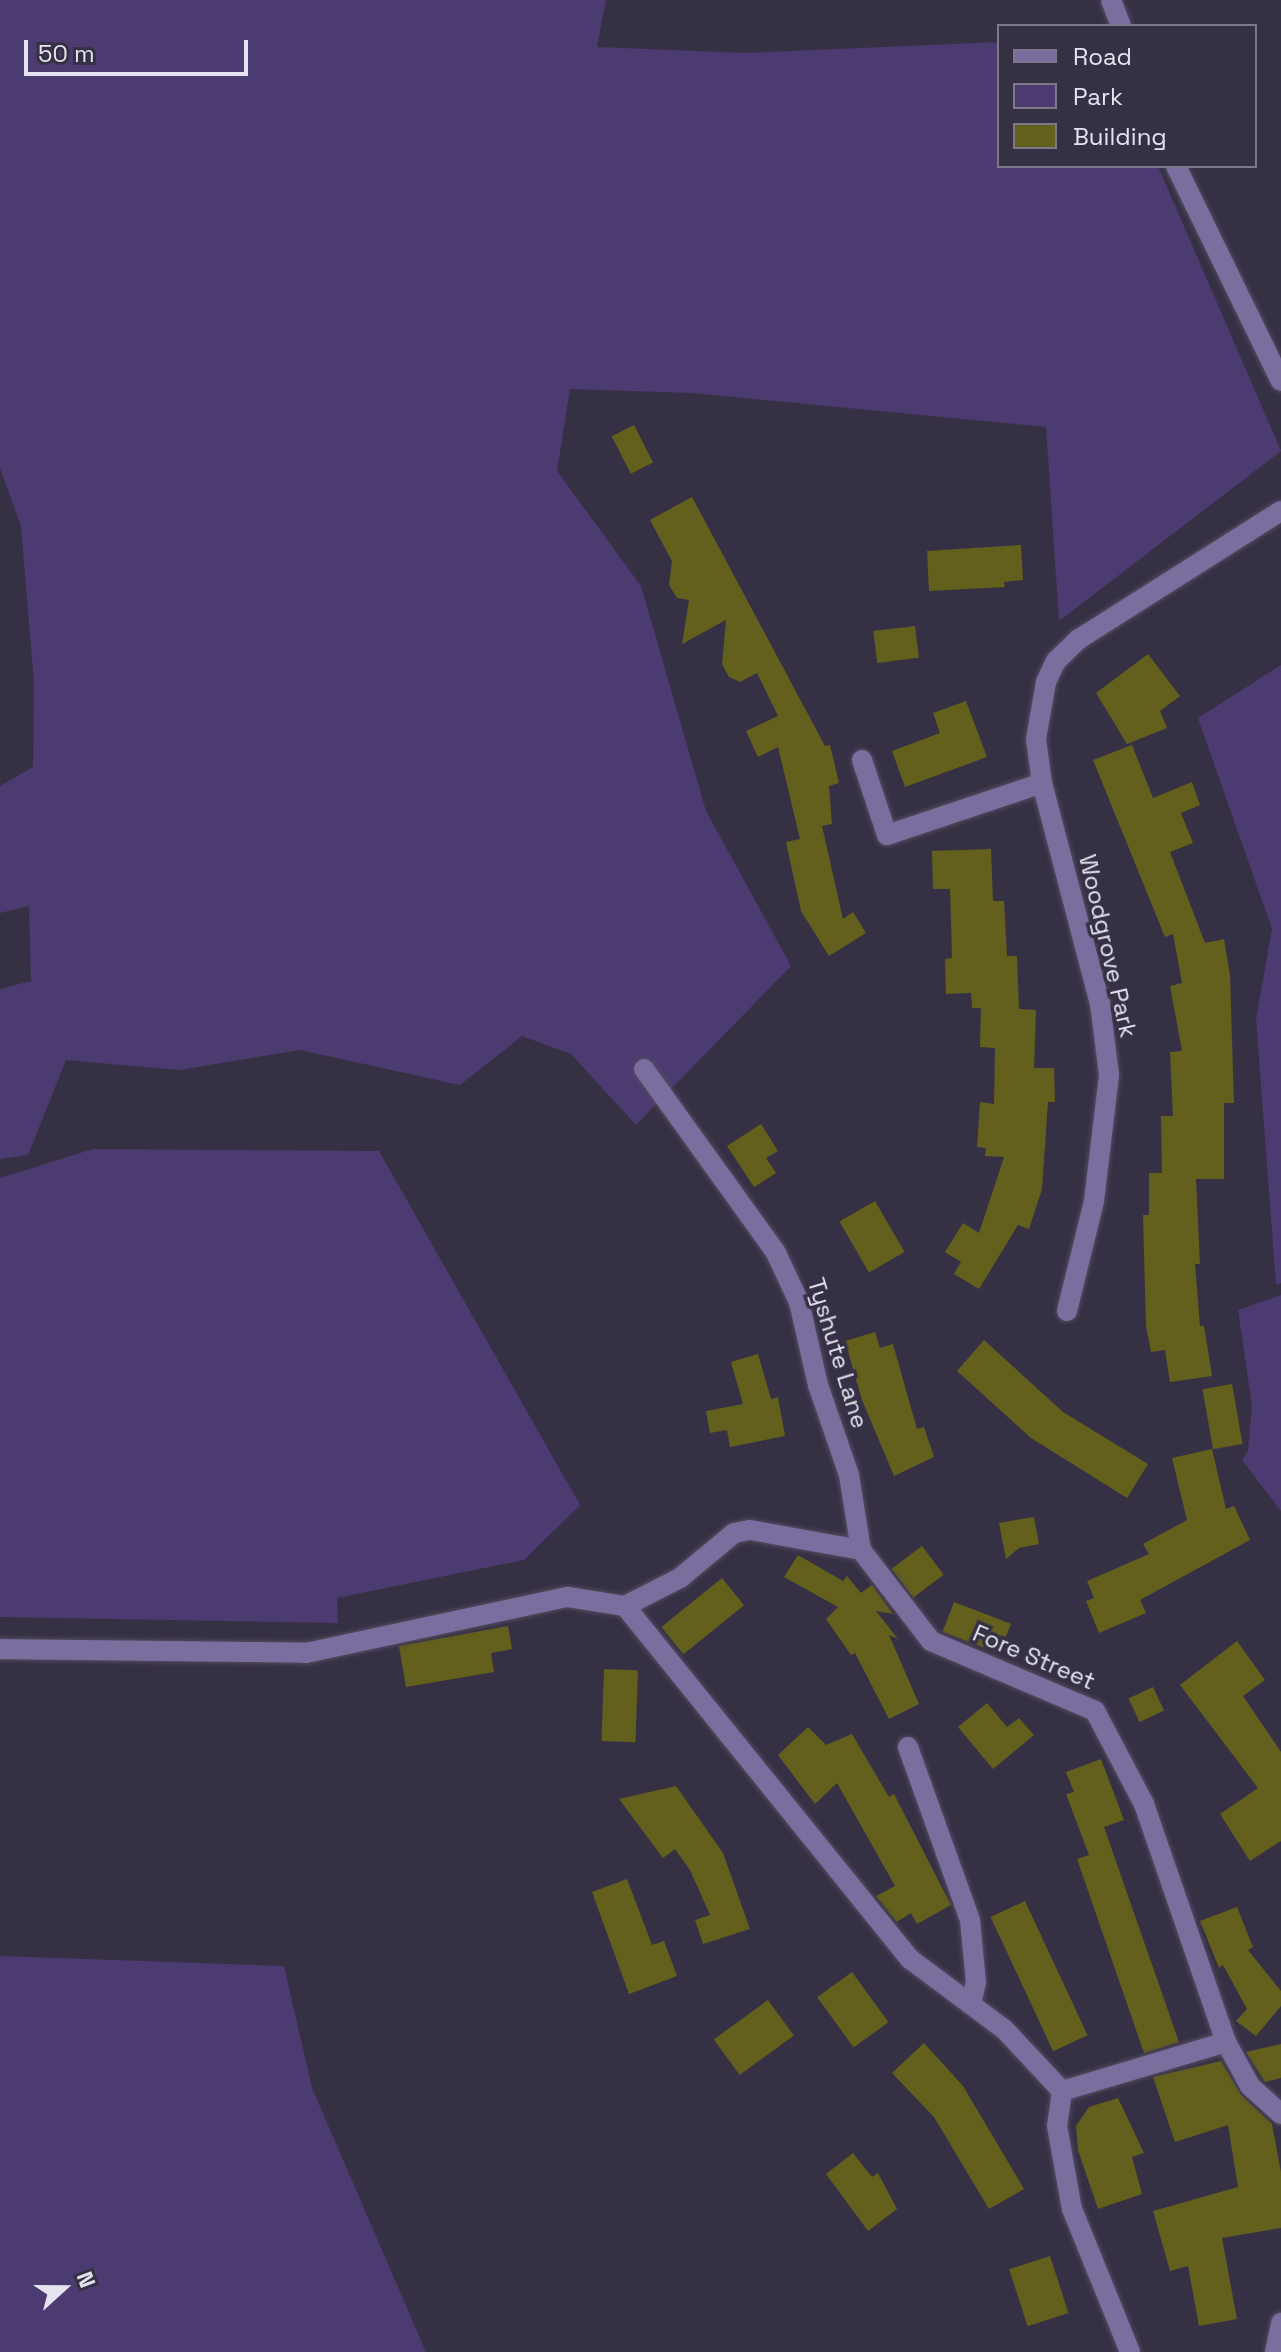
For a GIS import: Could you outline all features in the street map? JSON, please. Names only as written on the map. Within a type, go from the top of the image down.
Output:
[{"type":"street","points":[[1111,0],[1120,24]]},
{"type":"street","points":[[1177,168],[1281,381]]},
{"type":"street","name":"Woodgrove Park","points":[[1067,1311],[1094,1201],[1109,1075],[1100,1004],[1042,783],[1036,739],[1046,682],[1056,661],[1079,639],[1281,511]]},
{"type":"street","points":[[862,760],[887,835],[1042,783]]},
{"type":"street","name":"Tyshute Lane","points":[[644,1069],[776,1253],[799,1302],[818,1385],[849,1475],[861,1550]]},
{"type":"street","points":[[0,1649],[306,1653],[568,1597],[625,1606],[680,1578],[734,1533],[750,1530],[861,1550]]},
{"type":"street","name":"Fore Street","points":[[861,1550],[931,1641],[1095,1711],[1144,1804],[1226,2042],[1250,2086],[1281,2114]]},
{"type":"street","points":[[625,1606],[910,1959],[1004,2029],[1062,2091]]},
{"type":"street","points":[[908,1747],[970,1920],[976,1982],[971,2004]]},
{"type":"street","points":[[1062,2091],[1226,2042]]},
{"type":"street","points":[[1062,2091],[1057,2126],[1072,2209],[1130,2352]]},
{"type":"street","points":[[1275,2352],[1281,2323]]},
{"type":"green space","points":[[0,0],[606,0],[597,47],[745,53],[997,42],[997,168],[1159,168],[1281,451],[1059,621],[1046,427],[692,393],[570,389],[557,471],[641,586],[706,811],[791,966],[636,1125],[571,1054],[522,1036],[460,1085],[300,1050],[179,1070],[66,1060],[28,1155],[0,1159],[0,989],[31,981],[29,906],[0,913],[0,786],[33,767],[34,682],[21,526],[0,468]]},
{"type":"green space","points":[[1281,665],[1281,1283],[1276,1284],[1256,1019],[1272,929],[1198,718]]},
{"type":"green space","points":[[93,1149],[379,1151],[580,1505],[524,1560],[337,1598],[338,1623],[0,1617],[0,1178]]},
{"type":"green space","points":[[1281,1295],[1281,1511],[1242,1460],[1248,1451],[1252,1406],[1238,1310]]},
{"type":"green space","points":[[0,1956],[284,1966],[312,2088],[426,2352],[0,2352]]},
{"type":"building","points":[[634,425],[653,462],[631,474],[612,436]]},
{"type":"building","points":[[692,497],[825,746],[830,745],[839,783],[829,786],[832,824],[822,826],[843,919],[853,912],[866,933],[829,956],[801,911],[786,842],[800,839],[778,747],[758,757],[746,731],[778,716],[757,673],[740,682],[729,677],[722,664],[726,620],[682,644],[689,600],[677,598],[669,585],[672,561],[650,520]]},
{"type":"building","points":[[1021,545],[1023,580],[1004,582],[1005,587],[929,591],[927,551]]},
{"type":"building","points":[[915,626],[919,658],[877,663],[873,631]]},
{"type":"building","points":[[1148,654],[1180,696],[1160,711],[1167,728],[1127,744],[1096,693]]},
{"type":"building","points":[[966,701],[987,757],[905,787],[892,751],[940,733],[933,713]]},
{"type":"building","points":[[1132,745],[1153,798],[1192,782],[1200,805],[1181,813],[1193,843],[1170,852],[1205,943],[1224,939],[1230,975],[1234,1103],[1224,1103],[1224,1179],[1196,1179],[1200,1264],[1195,1264],[1200,1326],[1204,1326],[1212,1376],[1170,1382],[1165,1350],[1151,1352],[1146,1326],[1143,1215],[1149,1215],[1149,1173],[1162,1173],[1161,1116],[1173,1116],[1170,1052],[1182,1051],[1170,986],[1182,983],[1173,934],[1165,937],[1093,760]]},
{"type":"building","points":[[991,849],[993,901],[1004,901],[1007,956],[1017,956],[1019,1009],[1036,1010],[1034,1068],[1054,1068],[1055,1102],[1048,1102],[1042,1189],[1029,1229],[1018,1225],[979,1289],[954,1274],[961,1262],[945,1252],[963,1223],[979,1233],[1004,1157],[985,1156],[986,1148],[977,1147],[980,1102],[994,1104],[995,1048],[980,1047],[981,1008],[972,1008],[971,993],[946,994],[945,959],[952,958],[950,889],[933,889],[932,851]]},
{"type":"building","points":[[761,1124],[778,1151],[766,1158],[776,1173],[754,1187],[727,1146]]},
{"type":"building","points":[[875,1201],[904,1252],[869,1273],[839,1222]]},
{"type":"building","points":[[875,1332],[880,1348],[893,1344],[917,1429],[924,1427],[934,1457],[894,1476],[862,1400],[845,1341]]},
{"type":"building","points":[[984,1340],[1063,1412],[1148,1464],[1127,1498],[1031,1438],[957,1371]]},
{"type":"building","points":[[758,1354],[771,1399],[778,1397],[785,1436],[730,1447],[727,1430],[710,1433],[706,1411],[743,1404],[731,1362]]},
{"type":"building","points":[[1232,1384],[1243,1444],[1213,1449],[1202,1389]]},
{"type":"building","points":[[1212,1449],[1226,1509],[1234,1506],[1250,1540],[1140,1600],[1146,1613],[1099,1633],[1086,1601],[1094,1598],[1087,1581],[1149,1554],[1143,1544],[1187,1520],[1172,1458]]},
{"type":"building","points":[[1034,1517],[1039,1544],[1019,1548],[1006,1559],[999,1523]]},
{"type":"building","points":[[922,1546],[944,1575],[913,1598],[892,1569]]},
{"type":"building","points":[[798,1555],[843,1581],[847,1576],[861,1593],[872,1585],[893,1614],[876,1611],[898,1639],[889,1635],[919,1704],[889,1719],[855,1653],[851,1655],[826,1619],[838,1607],[784,1577]]},
{"type":"building","points":[[722,1578],[744,1605],[683,1654],[661,1627]]},
{"type":"building","points":[[954,1602],[1011,1624],[999,1654],[943,1632]]},
{"type":"building","points":[[508,1626],[512,1649],[491,1653],[494,1672],[406,1687],[399,1646]]},
{"type":"building","points":[[1237,1641],[1265,1680],[1243,1696],[1281,1752],[1281,1841],[1250,1861],[1220,1814],[1258,1788],[1180,1685]]},
{"type":"building","points":[[604,1669],[638,1670],[635,1742],[601,1741]]},
{"type":"building","points":[[1153,1687],[1164,1711],[1140,1722],[1129,1698]]},
{"type":"building","points":[[987,1703],[1007,1727],[1019,1718],[1034,1735],[993,1769],[958,1727]]},
{"type":"building","points":[[808,1727],[826,1745],[852,1734],[889,1797],[894,1794],[951,1905],[917,1924],[911,1913],[897,1922],[876,1896],[895,1886],[837,1783],[815,1804],[778,1755]]},
{"type":"building","points":[[1101,1759],[1124,1820],[1104,1827],[1179,2042],[1144,2053],[1077,1859],[1089,1855],[1066,1794],[1074,1792],[1066,1772]]},
{"type":"building","points":[[676,1786],[723,1853],[750,1929],[703,1944],[695,1920],[710,1915],[690,1870],[675,1849],[663,1858],[619,1799]]},
{"type":"building","points":[[627,1879],[652,1945],[664,1941],[677,1976],[629,1994],[592,1892]]},
{"type":"building","points":[[1025,1901],[1088,2035],[1053,2051],[991,1917]]},
{"type":"building","points":[[1237,1907],[1253,1947],[1248,1950],[1281,1991],[1281,2006],[1256,2036],[1236,2021],[1247,2009],[1223,1965],[1219,1968],[1200,1921]]},
{"type":"building","points":[[852,1972],[888,2022],[854,2047],[817,1997]]},
{"type":"building","points":[[768,2000],[794,2036],[740,2075],[714,2039]]},
{"type":"building","points":[[924,2043],[963,2086],[1024,2189],[989,2209],[934,2117],[892,2073]]},
{"type":"building","points":[[1281,2044],[1281,2078],[1265,2082],[1246,2052]]},
{"type":"building","points":[[1221,2061],[1241,2095],[1272,2124],[1281,2172],[1281,2228],[1222,2238],[1237,2319],[1199,2326],[1188,2266],[1170,2271],[1153,2211],[1238,2187],[1228,2125],[1175,2142],[1153,2077]]},
{"type":"building","points":[[1118,2098],[1144,2153],[1132,2157],[1142,2194],[1098,2209],[1078,2150],[1076,2126],[1089,2107]]},
{"type":"building","points":[[853,2153],[872,2177],[878,2173],[897,2209],[868,2231],[826,2174]]},
{"type":"building","points":[[1050,2256],[1069,2313],[1028,2326],[1009,2269]]}]
